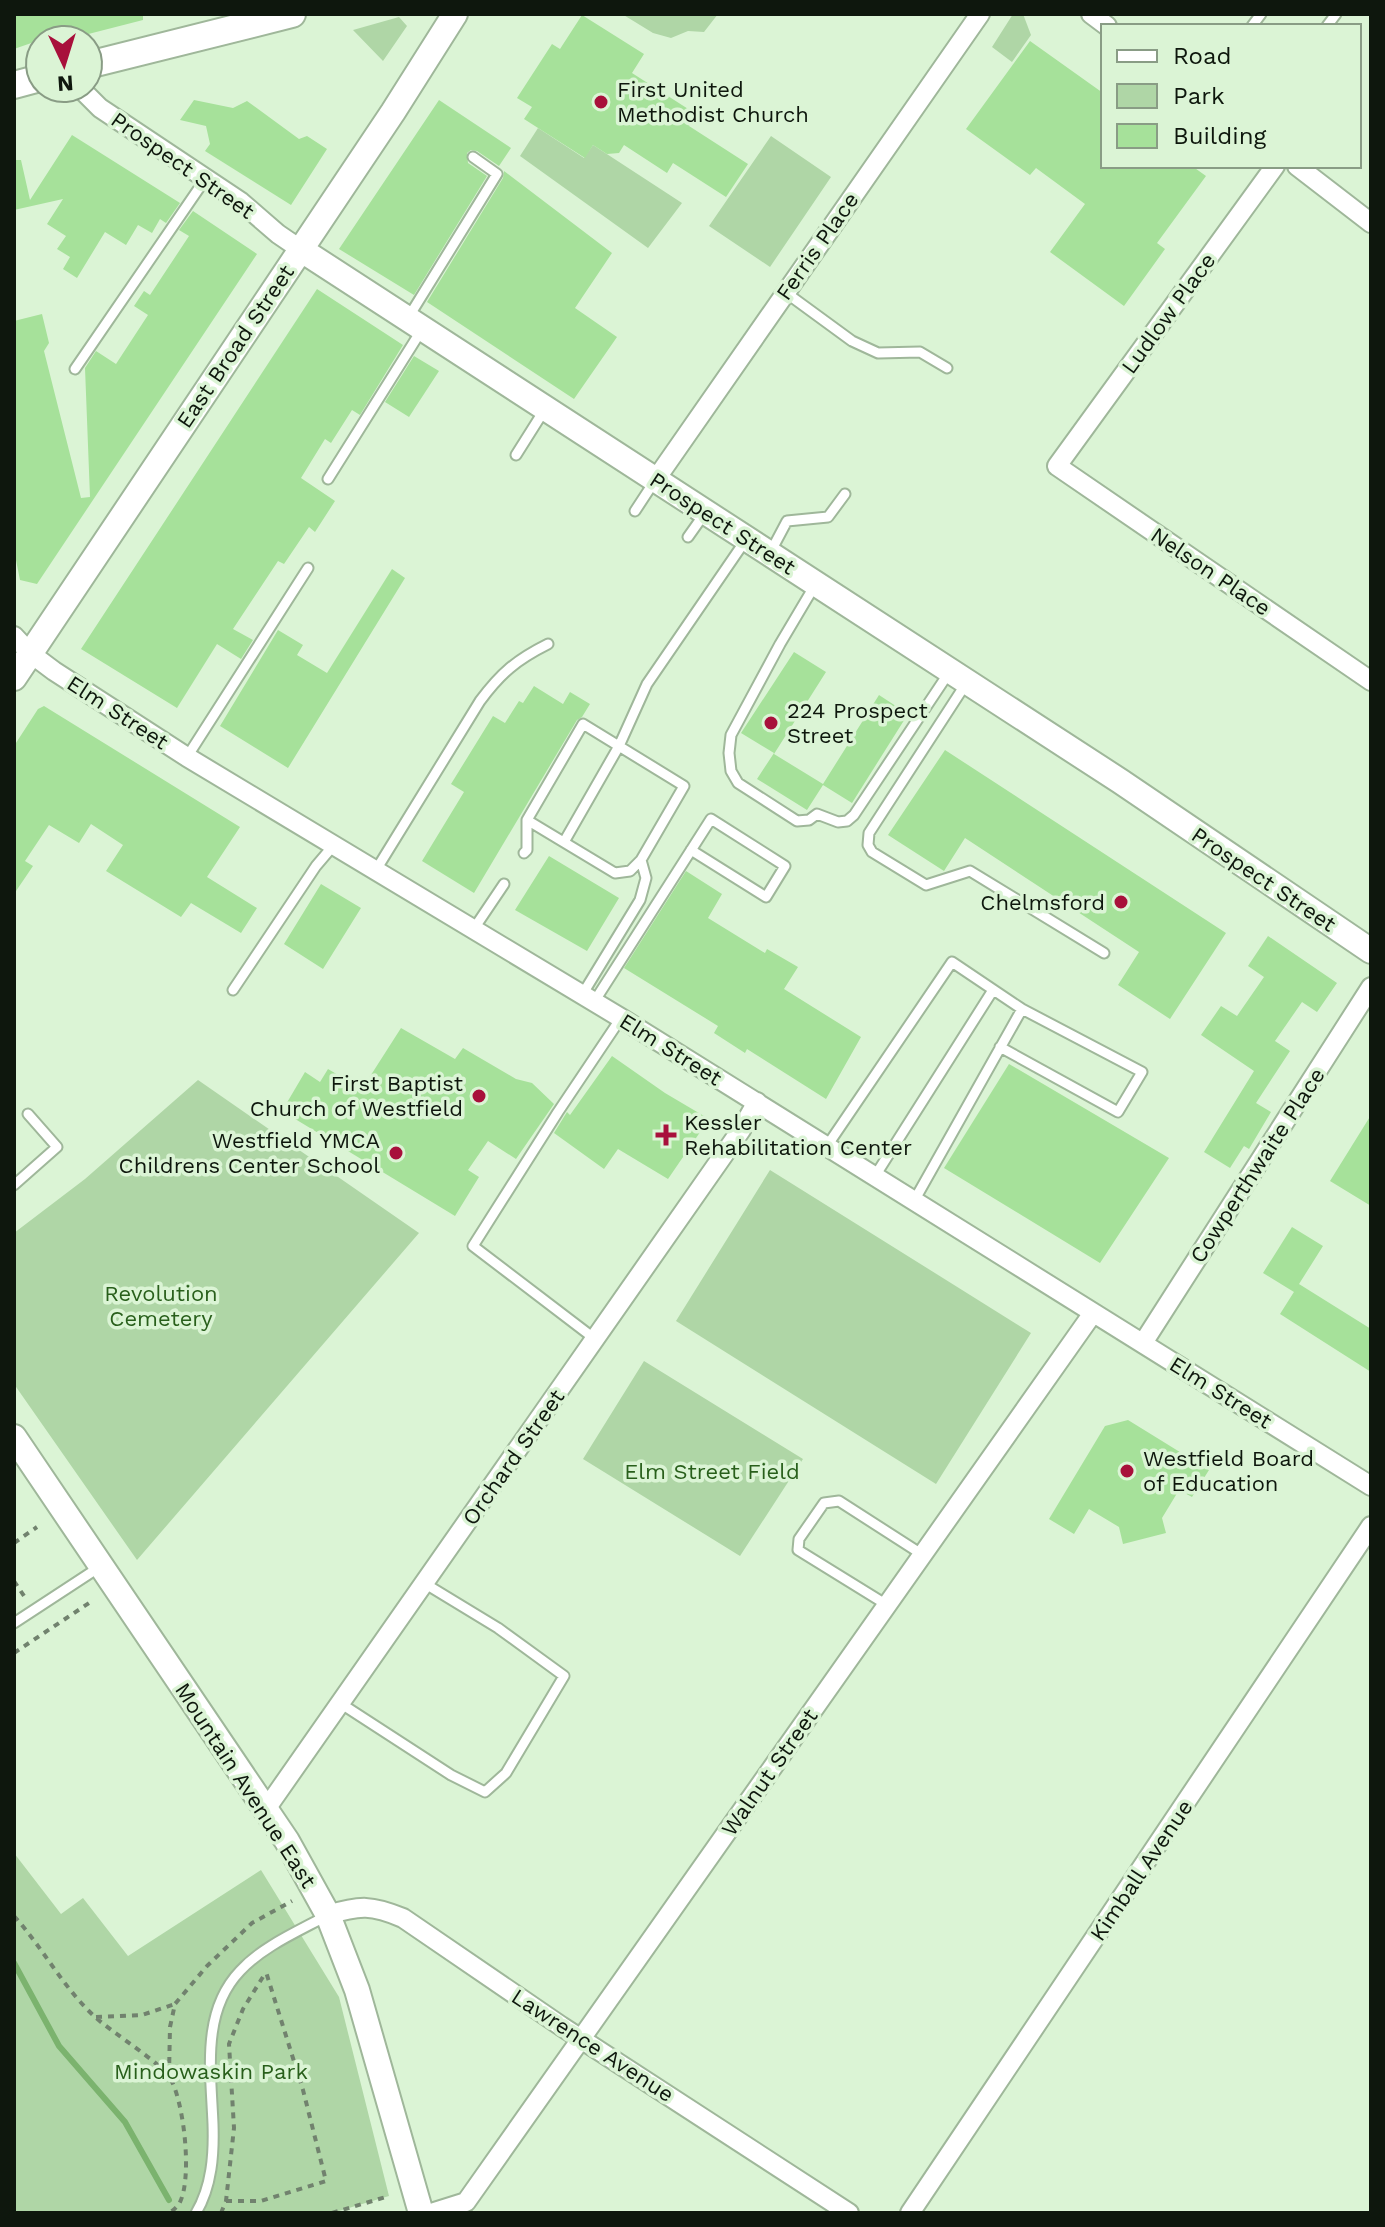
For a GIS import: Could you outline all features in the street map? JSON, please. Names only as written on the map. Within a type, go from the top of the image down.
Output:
[{"type":"main road","points":[[104,61],[277,16]]},
{"type":"street","name":"East Broad Street","points":[[14,678],[22,645],[300,249],[455,14]]},
{"type":"street","name":"Ferris Place","points":[[656,479],[980,14]]},
{"type":"street","name":"Prospect Street","points":[[96,104],[241,202],[300,249],[1120,781],[1371,951]]},
{"type":"street","name":"Ludlow Place","points":[[1061,459],[1274,168]]},
{"type":"street","points":[[1300,168],[1371,223]]},
{"type":"street","name":"Nelson Place","points":[[1061,459],[1057,466],[1371,681]]},
{"type":"street","name":"Elm Street","points":[[22,645],[187,757],[621,1018],[1371,1486]]},
{"type":"street","name":"Cowperthwaite Place","points":[[1143,1343],[1371,987]]},
{"type":"street","name":"Orchard Street","points":[[266,1809],[732,1143],[757,1102]]},
{"type":"street","name":"Walnut Street","points":[[431,2213],[466,2202],[1093,1313]]},
{"type":"street","name":"Mountain Avenue East","points":[[14,1437],[266,1809],[328,1915],[357,1990],[421,2213]]},
{"type":"street","name":"Kimball Avenue","points":[[910,2213],[1371,1526]]},
{"type":"street","name":"Lawrence Avenue","points":[[328,1915],[354,1907],[378,1908],[403,1918],[849,2213]]},
{"type":"lane","points":[[328,479],[497,174],[473,157]]},
{"type":"lane","points":[[75,369],[206,178]]},
{"type":"lane","points":[[785,292],[852,341],[878,353],[920,352],[947,368]]},
{"type":"lane","points":[[516,455],[545,409]]},
{"type":"lane","points":[[635,511],[656,479]]},
{"type":"lane","points":[[770,553],[787,521],[828,517],[845,494]]},
{"type":"lane","points":[[688,537],[706,512]]},
{"type":"lane","points":[[564,842],[619,746],[647,684],[747,538]]},
{"type":"lane","points":[[187,757],[308,568]]},
{"type":"lane","points":[[817,584],[780,644],[731,735],[731,771],[738,783],[797,821],[809,820],[817,814],[838,822],[847,821],[959,676]]},
{"type":"lane","points":[[375,871],[497,678],[519,659],[548,644]]},
{"type":"lane","points":[[959,676],[869,833],[868,845],[872,852],[926,885],[970,871],[1104,953]]},
{"type":"lane","points":[[524,853],[527,850],[527,820],[583,724],[684,786],[641,860],[630,871],[615,873],[527,820]]},
{"type":"lane","points":[[588,999],[711,819],[785,866],[766,897],[691,850]]},
{"type":"lane","points":[[233,990],[316,866],[333,846]]},
{"type":"lane","points":[[588,999],[640,900],[646,878],[641,860]]},
{"type":"lane","points":[[473,930],[504,884]]},
{"type":"lane","points":[[827,1146],[952,962],[1022,1009],[1142,1072],[1118,1112],[1000,1047]]},
{"type":"lane","points":[[875,1176],[993,990]]},
{"type":"lane","points":[[914,1201],[1022,1009]]},
{"type":"lane","points":[[595,1339],[473,1246],[621,1018]]},
{"type":"lane","points":[[14,1185],[57,1147],[28,1114]]},
{"type":"lane","points":[[887,1605],[798,1550],[799,1539],[824,1503],[839,1501],[923,1555]]},
{"type":"lane","points":[[14,1623],[101,1566]]},
{"type":"lane","points":[[340,1703],[451,1775],[485,1792],[506,1773],[564,1676],[498,1628],[424,1583]]},
{"type":"lane","points":[[196,2213],[208,2186],[212,2165],[210,2054],[212,2030],[226,1990],[240,1970],[262,1952],[328,1915]]},
{"type":"path","points":[[14,1543],[37,1527]]},
{"type":"path","points":[[14,1581],[24,1596],[14,1604]]},
{"type":"path","points":[[14,1653],[89,1603]]},
{"type":"path","points":[[170,2213],[179,2204],[186,2166],[177,2093],[169,2075],[168,2049],[175,2004],[207,1966],[252,1923],[292,1901]]},
{"type":"path","points":[[14,1916],[62,1982],[94,2017],[169,2075]]},
{"type":"path","points":[[221,2213],[226,2201],[234,2128],[229,2044],[243,2009],[266,1972],[303,2090],[326,2181],[261,2201],[226,2201]]},
{"type":"path","points":[[94,2017],[142,2015],[175,2004]]},
{"type":"path","points":[[332,2213],[389,2196]]},
{"type":"green space","points":[[622,14],[718,14],[704,32],[688,31],[671,38],[653,33]]},
{"type":"green space","points":[[1013,14],[1023,14],[1031,35],[1012,62],[992,47]]},
{"type":"green space","points":[[399,17],[407,26],[383,61],[353,30]]},
{"type":"green space","points":[[538,128],[584,158],[593,145],[682,203],[648,248],[520,156]]},
{"type":"green space","points":[[771,136],[831,177],[770,267],[709,226]]},
{"type":"green space","name":"Revolution Cemetery","points":[[198,1080],[419,1233],[137,1560],[14,1384],[14,1233],[85,1179]]},
{"type":"green space","points":[[770,1170],[1031,1333],[936,1484],[676,1321]]},
{"type":"green space","name":"Elm Street Field","points":[[644,1361],[803,1459],[740,1556],[583,1459]]},
{"type":"green space","name":"Mindowaskin Park","points":[[14,1853],[61,1914],[83,1898],[128,1956],[261,1870],[339,1997],[389,2196],[332,2213],[14,2213]]},
{"type":"building","points":[[14,14],[143,14],[143,20],[104,30],[104,24],[24,24],[24,46],[14,49]]},
{"type":"building","name":"First United Methodist Church","points":[[582,15],[644,54],[632,73],[696,114],[689,126],[748,164],[726,197],[673,163],[667,173],[624,145],[619,153],[607,154],[593,145],[585,158],[524,119],[532,107],[517,98],[552,44],[560,49]]},
{"type":"building","points":[[1030,41],[1101,92],[1101,168],[1195,168],[1206,176],[1157,243],[1165,249],[1124,306],[1050,252],[1085,204],[1036,168],[1030,175],[966,129]]},
{"type":"building","points":[[194,100],[233,108],[247,101],[299,139],[307,136],[327,149],[291,205],[205,151],[210,144],[206,126],[180,120]]},
{"type":"building","points":[[439,100],[511,148],[499,166],[477,151],[467,153],[468,163],[487,176],[414,295],[339,249]]},
{"type":"building","points":[[72,135],[180,203],[166,223],[160,219],[152,233],[138,225],[126,245],[105,232],[77,278],[63,269],[70,257],[57,249],[66,236],[47,224],[63,199],[14,210],[14,160],[21,160],[30,200]]},
{"type":"building","points":[[504,171],[612,253],[575,308],[617,337],[574,399],[427,302],[503,178]]},
{"type":"building","points":[[193,211],[257,254],[37,584],[20,580],[14,550],[14,321],[42,314],[49,343],[44,351],[81,498],[90,497],[85,368],[96,351],[116,364],[148,315],[134,306],[144,291],[150,295],[189,236],[179,230]]},
{"type":"building","points":[[317,289],[403,345],[360,415],[352,410],[331,443],[325,439],[301,478],[335,501],[315,532],[309,527],[284,564],[278,561],[233,629],[253,640],[241,659],[217,644],[177,708],[81,649]]},
{"type":"building","points":[[414,356],[439,371],[409,417],[385,402]]},
{"type":"building","points":[[392,569],[405,578],[288,768],[220,726],[278,630],[303,645],[297,655],[327,673]]},
{"type":"building","name":"224 Prospect Street","points":[[794,652],[826,672],[774,754],[823,784],[879,695],[908,714],[852,803],[823,785],[807,810],[757,779],[774,753],[741,733]]},
{"type":"building","points":[[534,686],[563,704],[570,692],[590,704],[577,720],[474,893],[422,861],[464,792],[451,784],[493,716],[505,723],[519,701],[523,703]]},
{"type":"building","points":[[44,706],[240,827],[207,877],[257,908],[241,933],[191,903],[181,917],[106,871],[123,845],[91,824],[79,843],[49,825],[25,861],[33,866],[14,894],[14,746],[38,709]]},
{"type":"building","name":"Chelmsford","points":[[945,750],[1226,933],[1170,1019],[1118,985],[1139,952],[965,838],[944,871],[888,835]]},
{"type":"building","points":[[549,856],[619,898],[587,951],[515,910]]},
{"type":"building","points":[[686,871],[722,894],[708,918],[765,953],[767,949],[798,967],[784,989],[861,1037],[826,1099],[747,1049],[745,1053],[714,1033],[718,1026],[624,968]]},
{"type":"building","points":[[321,884],[361,908],[323,969],[284,944]]},
{"type":"building","points":[[1268,936],[1337,983],[1317,1012],[1302,1002],[1275,1041],[1290,1051],[1256,1103],[1271,1112],[1249,1149],[1244,1146],[1230,1168],[1204,1152],[1254,1071],[1201,1035],[1221,1006],[1237,1016],[1264,977],[1248,966]]},
{"type":"building","points":[[401,1028],[455,1059],[463,1048],[516,1079],[532,1083],[554,1104],[516,1159],[488,1141],[468,1170],[479,1177],[455,1216],[282,1111],[305,1072],[320,1082],[328,1069],[362,1089]]},
{"type":"building","points":[[612,1056],[709,1119],[668,1179],[618,1149],[604,1169],[554,1133]]},
{"type":"building","points":[[1009,1064],[1169,1158],[1100,1263],[944,1168]]},
{"type":"building","points":[[1371,1115],[1371,1206],[1330,1181]]},
{"type":"building","points":[[1292,1227],[1323,1246],[1294,1292],[1263,1273]]},
{"type":"building","points":[[1299,1284],[1371,1329],[1371,1372],[1280,1314]]},
{"type":"building","points":[[1128,1420],[1209,1470],[1192,1497],[1179,1490],[1162,1518],[1166,1533],[1123,1544],[1119,1527],[1089,1509],[1074,1534],[1049,1519],[1105,1426]]},
{"type":"waterway","points":[[14,1963],[59,2046],[125,2122],[169,2200]]},
{"type":"place","name":"First United Methodist Church","points":[[601,102]]},
{"type":"place","name":"224 Prospect Street","points":[[771,723]]},
{"type":"place","name":"Chelmsford","points":[[1121,902]]},
{"type":"place","name":"First Baptist Church of Westfield","points":[[479,1096]]},
{"type":"place","name":"Kessler Rehabilitation Center","points":[[666,1135]]},
{"type":"place","name":"Westfield YMCA Childrens Center School","points":[[396,1153]]},
{"type":"place","name":"Westfield Board of Education","points":[[1127,1471]]}]
